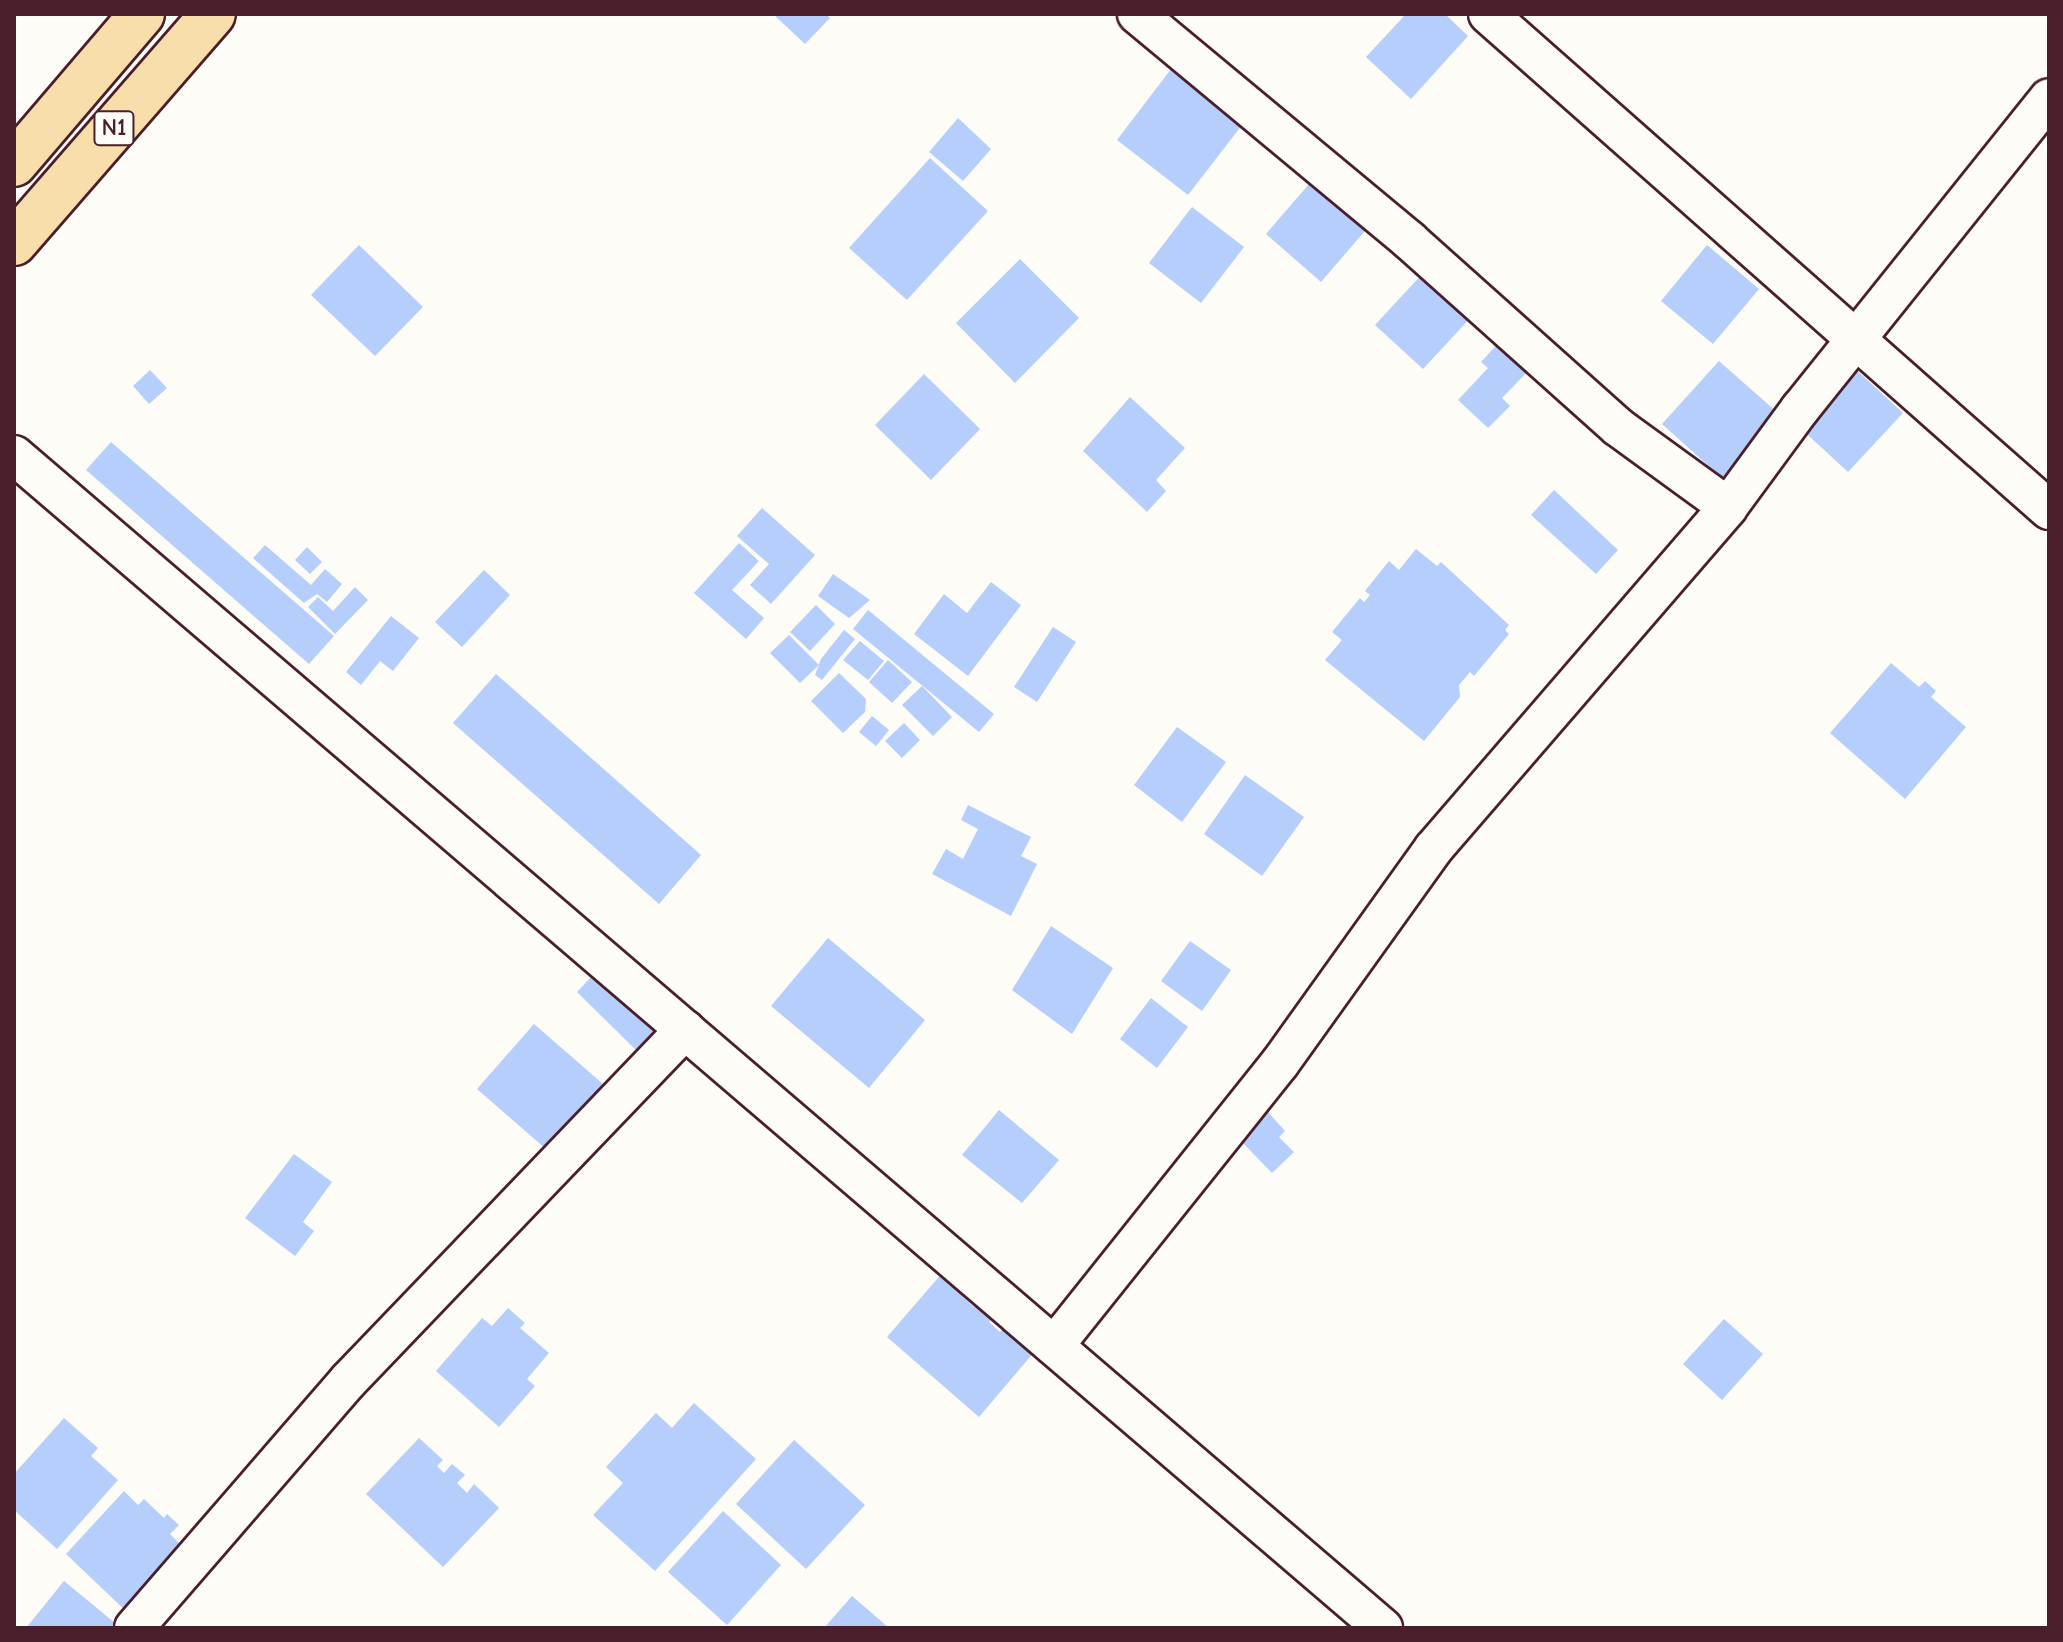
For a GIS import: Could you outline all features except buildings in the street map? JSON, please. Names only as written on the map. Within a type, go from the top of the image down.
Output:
[{"type":"highway","name":"N1","points":[[14,164],[142,14]]},
{"type":"highway","name":"N1","points":[[14,243],[213,14]]},
{"type":"street","points":[[1137,14],[1409,240],[1618,427],[1728,507]]},
{"type":"street","points":[[1488,14],[1860,339],[2049,510]]},
{"type":"street","points":[[1054,1346],[1280,1063],[1434,848],[1728,507],[2049,98]]},
{"type":"street","points":[[14,455],[1383,1628]]},
{"type":"street","points":[[134,1628],[348,1381],[685,1030]]}]
